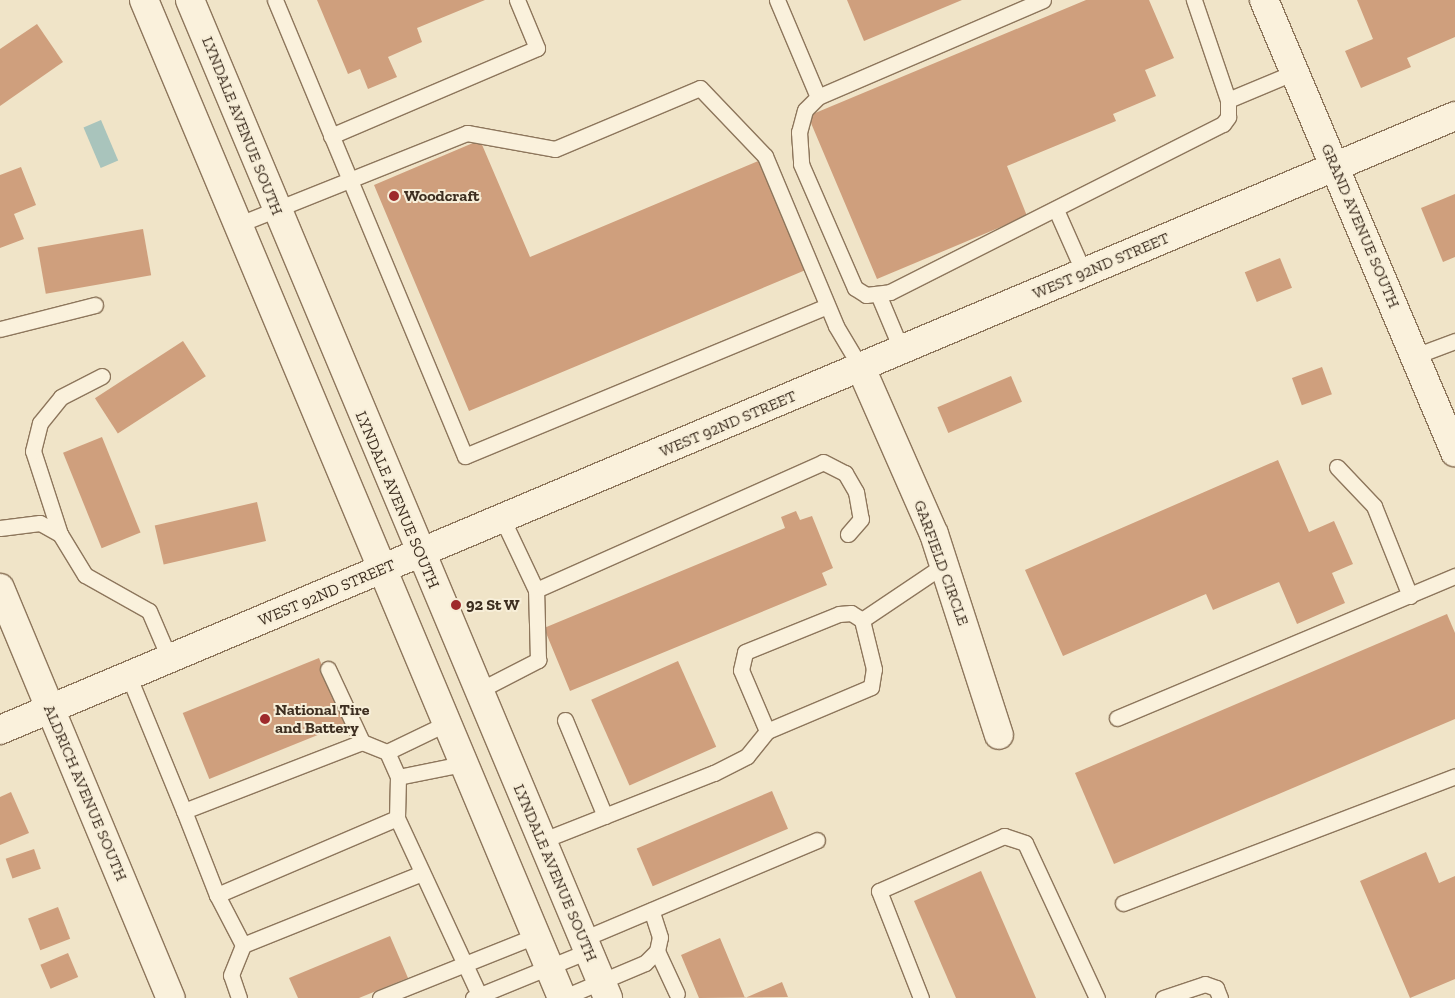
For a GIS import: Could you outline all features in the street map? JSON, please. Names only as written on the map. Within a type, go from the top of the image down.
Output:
[{"type":"street","points":[[144,0],[380,572],[562,998]]},
{"type":"street","name":"LYNDALE AVENUE SOUTH","points":[[190,0],[419,553],[605,990]]},
{"type":"street","name":"GRAND AVENUE SOUTH","points":[[1272,6],[1295,72],[1453,444]]},
{"type":"street","name":"WEST 92ND STREET","points":[[0,730],[380,572],[419,553],[902,351],[1455,116]]},
{"type":"street","name":"GARFIELD CIRCLE","points":[[861,368],[944,565],[999,735]]},
{"type":"street","name":"ALDRICH AVENUE SOUTH","points":[[0,588],[171,998]]},
{"type":"lane","points":[[275,0],[465,456],[828,306]]},
{"type":"lane","points":[[331,136],[537,48],[517,0]]},
{"type":"lane","points":[[777,0],[818,97]]},
{"type":"lane","points":[[1043,0],[818,97],[805,110],[799,132],[801,164],[855,288],[866,295],[878,294],[1056,212],[1223,124],[1228,117],[1228,100],[1194,0]]},
{"type":"lane","points":[[1228,100],[1295,72]]},
{"type":"lane","points":[[237,225],[467,133],[555,149],[700,88],[765,156],[828,306],[861,368]]},
{"type":"lane","points":[[1056,212],[1084,273]]},
{"type":"lane","points":[[878,294],[902,351]]},
{"type":"lane","points":[[0,329],[95,305]]},
{"type":"lane","points":[[1415,356],[1455,341]]},
{"type":"lane","points":[[102,376],[61,398],[40,423],[33,451],[60,534],[85,575],[149,611],[170,660]]},
{"type":"lane","points":[[536,590],[823,462],[844,473],[856,492],[861,519],[848,534]]},
{"type":"lane","points":[[1337,467],[1374,506],[1410,596]]},
{"type":"lane","points":[[478,691],[538,660],[536,590],[502,518]]},
{"type":"lane","points":[[0,528],[40,523],[60,534]]},
{"type":"lane","points":[[862,620],[944,565]]},
{"type":"lane","points":[[1117,718],[1455,576]]},
{"type":"lane","points":[[541,841],[747,756],[767,731],[871,687],[874,669],[862,620],[851,613],[839,614],[745,652],[740,670],[767,731]]},
{"type":"lane","points":[[328,669],[362,742]]},
{"type":"lane","points":[[129,677],[217,895],[243,945]]},
{"type":"lane","points":[[565,720],[605,816]]},
{"type":"lane","points":[[387,752],[445,724]]},
{"type":"lane","points":[[184,811],[362,742],[387,752],[398,777],[397,818],[465,962],[476,996],[548,966],[651,910],[817,840]]},
{"type":"lane","points":[[398,777],[462,764]]},
{"type":"lane","points":[[1123,903],[1455,776]]},
{"type":"lane","points":[[217,895],[397,818]]},
{"type":"lane","points":[[921,998],[878,891],[1004,836],[1025,843],[1097,998]]},
{"type":"lane","points":[[239,998],[231,975],[243,945],[422,873]]},
{"type":"lane","points":[[562,998],[605,990],[645,964],[657,951],[660,937],[651,910]]},
{"type":"lane","points":[[380,998],[465,962],[535,936]]},
{"type":"lane","points":[[657,951],[677,994]]},
{"type":"lane","points":[[1163,998],[1205,984],[1216,988],[1220,998]]},
{"type":"water","points":[[101,120],[118,161],[101,168],[84,127]]},
{"type":"building","points":[[317,0],[485,0],[417,28],[422,42],[388,57],[397,77],[368,89],[360,69],[348,74]]},
{"type":"building","points":[[847,0],[962,0],[864,41]]},
{"type":"building","points":[[1086,0],[1149,0],[1174,58],[1145,70],[1156,96],[1113,114],[1116,121],[1007,166],[1027,216],[877,279],[808,116]]},
{"type":"building","points":[[1357,0],[1455,0],[1455,37],[1407,58],[1411,67],[1361,88],[1345,51],[1373,39]]},
{"type":"building","points":[[37,24],[63,62],[0,106],[0,49]]},
{"type":"building","points":[[480,140],[530,257],[763,159],[808,269],[469,411],[374,185]]},
{"type":"building","points":[[21,167],[36,205],[14,214],[24,239],[0,248],[0,175]]},
{"type":"building","points":[[1455,194],[1455,257],[1443,262],[1421,208]]},
{"type":"building","points":[[143,229],[151,275],[46,294],[38,248]]},
{"type":"building","points":[[1280,258],[1292,288],[1257,302],[1245,272]]},
{"type":"building","points":[[183,341],[206,376],[118,433],[95,398]]},
{"type":"building","points":[[1322,367],[1332,394],[1302,405],[1292,378]]},
{"type":"building","points":[[1011,376],[1022,402],[948,433],[937,407]]},
{"type":"building","points":[[102,437],[141,532],[102,548],[63,453]]},
{"type":"building","points":[[1278,460],[1309,532],[1334,521],[1353,564],[1332,573],[1345,603],[1297,624],[1279,582],[1213,610],[1206,594],[1063,656],[1025,570]]},
{"type":"building","points":[[257,502],[266,541],[164,565],[155,526]]},
{"type":"building","points":[[796,511],[800,520],[812,516],[833,568],[822,573],[827,585],[570,691],[544,628],[785,528],[781,517]]},
{"type":"building","points":[[1447,614],[1455,633],[1455,719],[1114,864],[1075,773]]},
{"type":"building","name":"National Tire and Battery","points":[[319,658],[346,724],[209,779],[183,713]]},
{"type":"building","points":[[678,661],[716,747],[629,786],[591,700]]},
{"type":"building","points":[[772,791],[788,829],[653,886],[637,848]]},
{"type":"building","points":[[11,792],[29,833],[0,845],[0,797]]},
{"type":"building","points":[[34,849],[41,869],[12,879],[6,859]]},
{"type":"building","points":[[1426,852],[1439,883],[1455,876],[1455,979],[1410,998],[1360,881]]},
{"type":"building","points":[[981,871],[1036,998],[956,998],[914,901]]},
{"type":"building","points":[[58,907],[70,939],[40,950],[28,918]]},
{"type":"building","points":[[390,936],[408,978],[359,998],[298,998],[289,978]]},
{"type":"building","points":[[720,938],[745,997],[699,998],[681,955]]},
{"type":"building","points":[[68,953],[78,977],[51,989],[40,965]]},
{"type":"building","points":[[782,982],[788,997],[746,997]]},
{"type":"place","name":"Woodcraft","points":[[394,196]]},
{"type":"place","name":"92 St W","points":[[456,605]]},
{"type":"place","name":"National Tire and Battery","points":[[265,719]]}]
